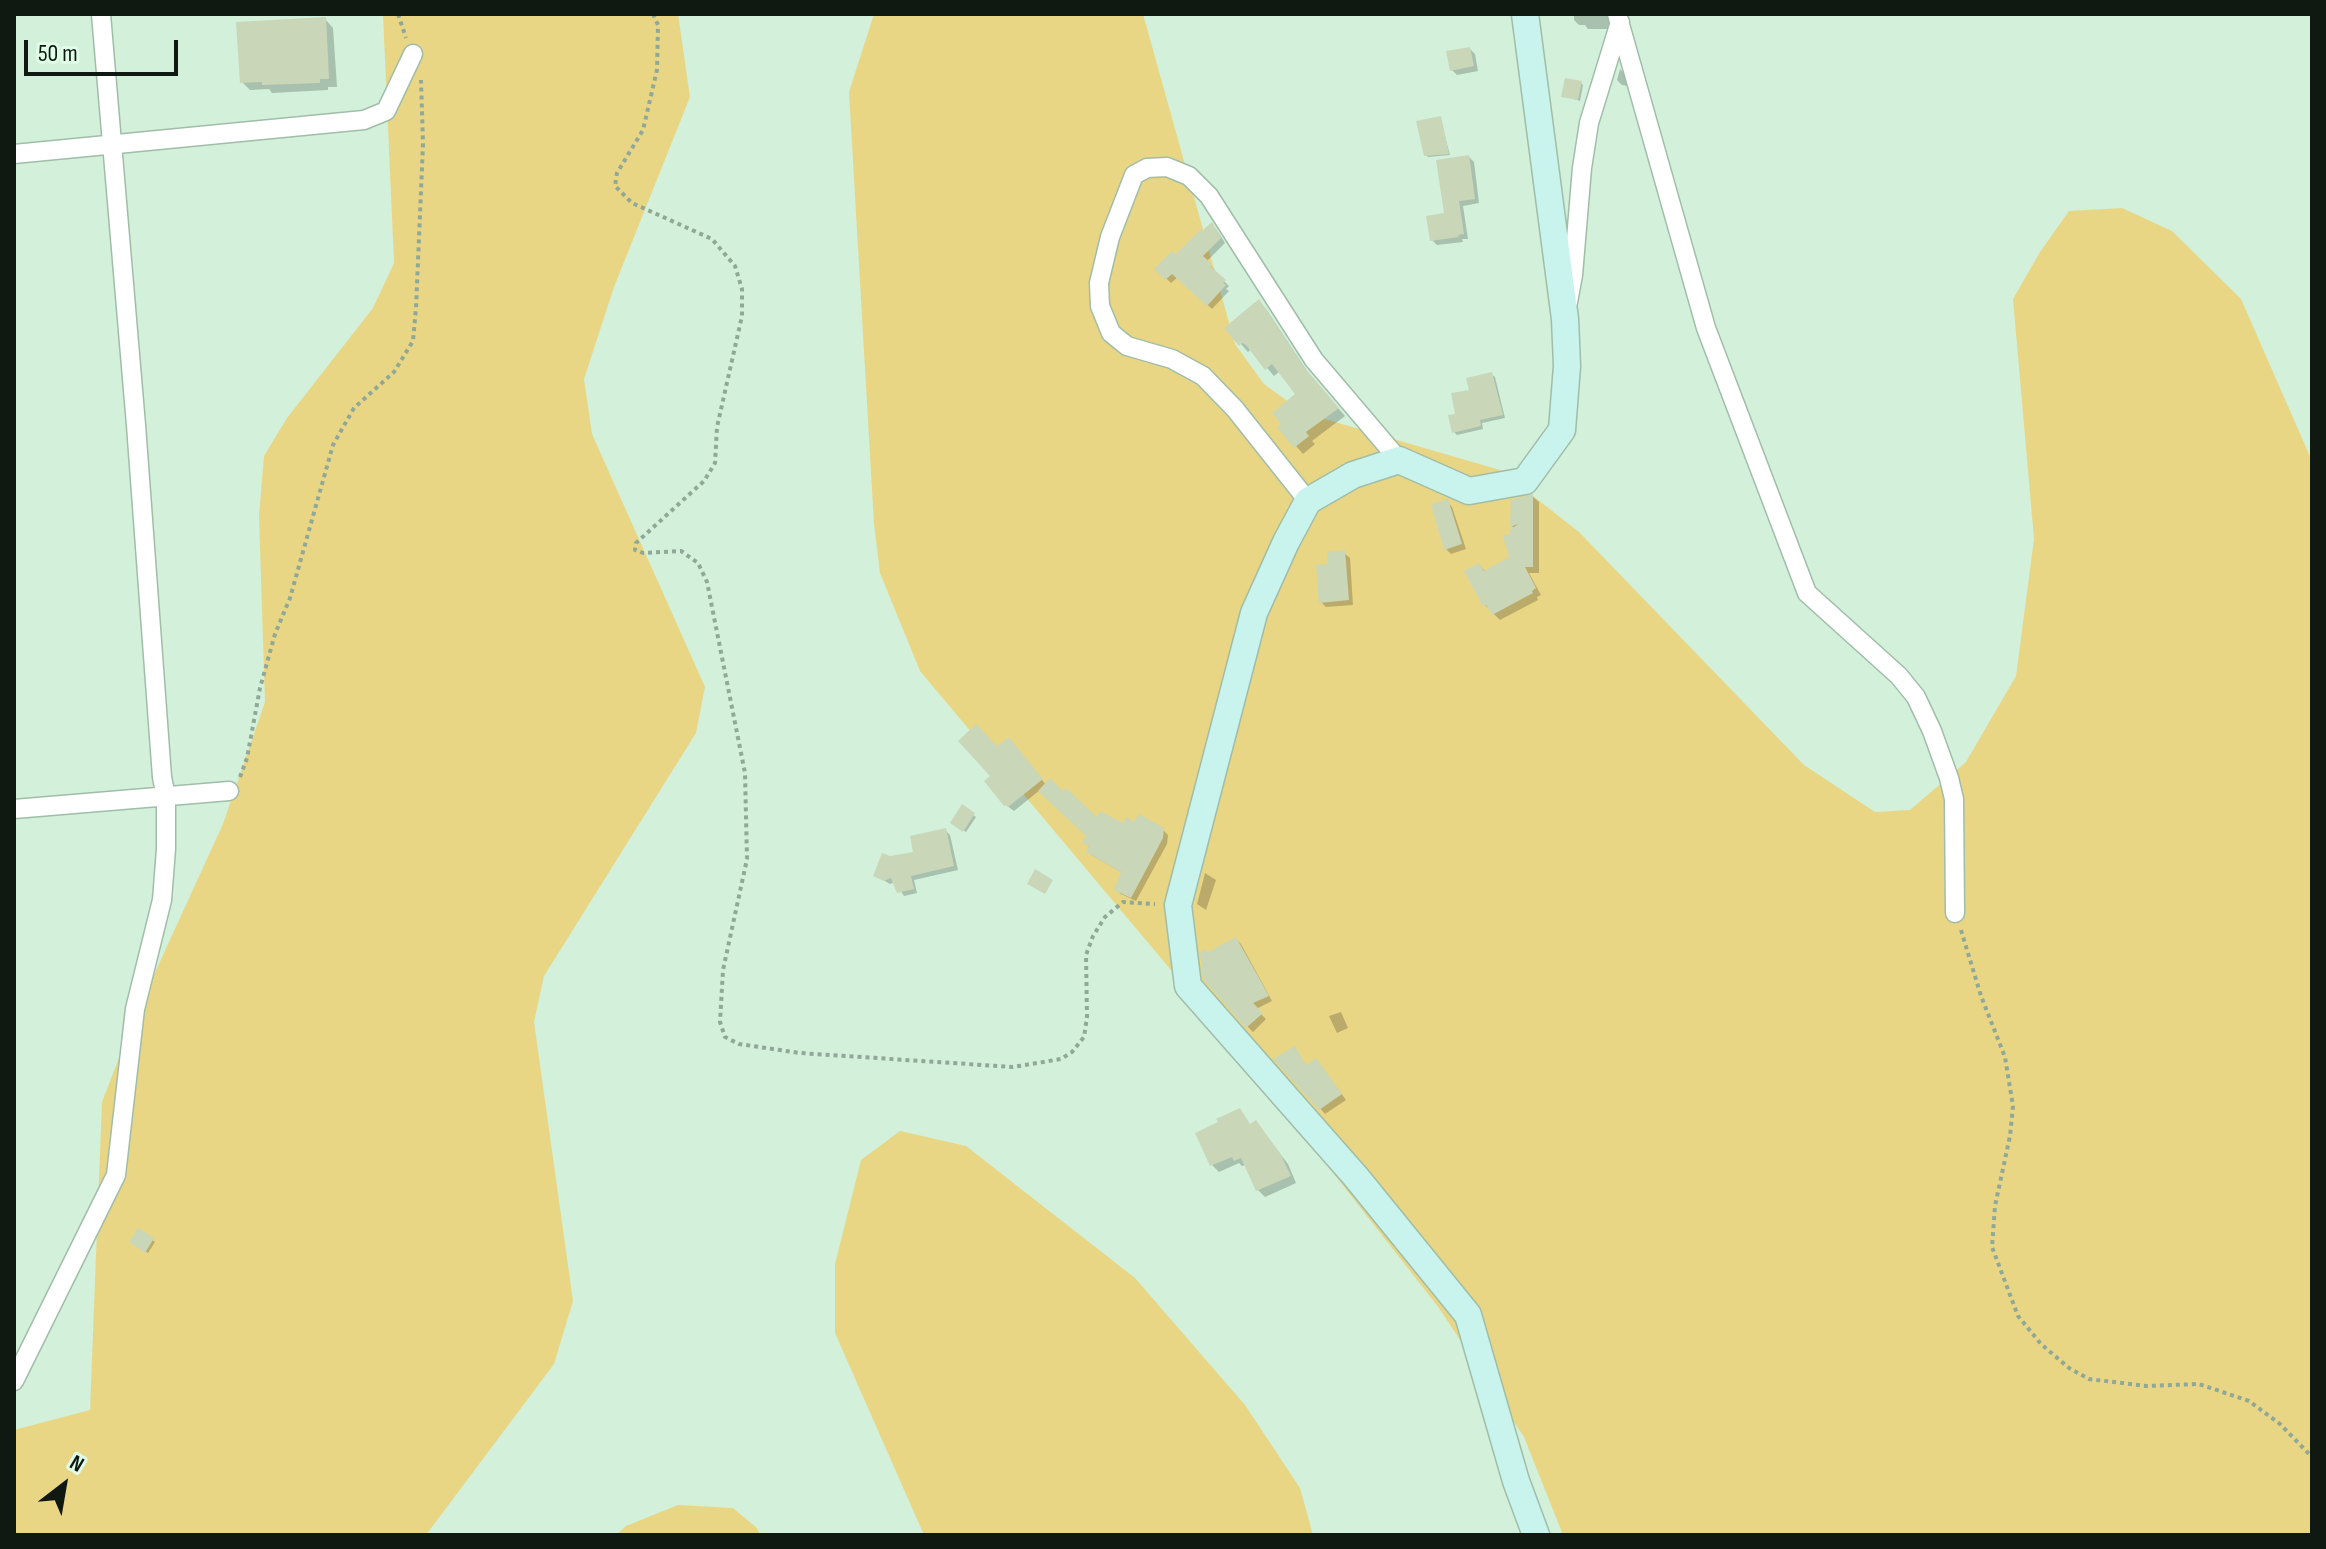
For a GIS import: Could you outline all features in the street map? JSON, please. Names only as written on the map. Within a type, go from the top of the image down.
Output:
[{"type":"street","points":[[14,1381],[116,1175],[135,1009],[162,900],[166,849],[166,797],[101,14]]},
{"type":"street","points":[[1308,501],[1235,409],[1203,376],[1172,359],[1127,346],[1111,333],[1100,306],[1099,283],[1110,237],[1134,175],[1147,168],[1167,167],[1189,176],[1209,196],[1314,360],[1399,460],[1469,491],[1525,481],[1562,430],[1567,366],[1565,319],[1525,14]]},
{"type":"street","points":[[1565,319],[1573,275],[1589,123],[1622,17]]},
{"type":"street","points":[[1622,17],[1706,328],[1807,593],[1899,676],[1916,697],[1932,731],[1954,799],[1955,913]]},
{"type":"street","points":[[14,154],[364,120],[386,111],[413,54]]},
{"type":"street","points":[[1399,460],[1353,475],[1308,501],[1254,613],[1178,905],[1188,986],[1356,1177],[1468,1315],[1516,1481],[1536,1535]]},
{"type":"street","points":[[14,809],[229,791]]},
{"type":"path","points":[[229,791],[239,780],[247,758],[260,688],[275,634],[290,598],[333,445],[354,408],[394,372],[413,341],[423,144],[422,84],[398,14]]},
{"type":"path","points":[[653,14],[658,25],[657,70],[643,130],[617,173],[615,186],[632,203],[712,239],[735,266],[742,289],[742,316],[717,427],[715,463],[704,481],[636,543],[635,550],[643,553],[681,551],[698,563],[707,582],[745,773],[747,859],[723,970],[720,1022],[725,1037],[739,1044],[800,1053],[982,1065],[1013,1067],[1061,1059],[1072,1052],[1084,1037],[1087,1017],[1086,955],[1105,917],[1123,902],[1178,905]]},
{"type":"path","points":[[1955,913],[1981,996],[2005,1057],[2013,1106],[1995,1206],[1992,1247],[2018,1316],[2050,1352],[2089,1379],[2146,1386],[2199,1384],[2249,1401],[2280,1424],[2312,1457]]},
{"type":"shaded area","points":[[383,14],[678,14],[690,97],[614,287],[584,379],[592,434],[705,687],[696,733],[544,976],[534,1022],[573,1301],[554,1364],[426,1535],[14,1535],[14,1430],[90,1410],[102,1102],[136,1014],[223,824],[265,702],[259,516],[264,456],[287,418],[373,308],[394,263]]},
{"type":"shaded area","points":[[874,14],[1143,14],[1235,344],[1264,384],[1304,413],[1500,470],[1579,532],[1804,765],[1875,812],[1910,810],[1966,762],[2016,676],[2034,539],[2013,299],[2040,252],[2069,211],[2122,208],[2172,231],[2241,299],[2312,461],[2312,1535],[1563,1535],[1524,1437],[1439,1308],[1218,1026],[920,671],[880,573],[874,524],[849,92]]},
{"type":"shaded area","points":[[900,1131],[966,1146],[1135,1278],[1245,1405],[1300,1488],[1313,1535],[924,1535],[835,1333],[835,1264],[861,1160]]},
{"type":"shaded area","points":[[678,1505],[733,1508],[757,1528],[760,1535],[616,1535],[626,1526]]},
{"type":"building","points":[[326,17],[329,79],[320,79],[320,83],[240,83],[236,22]]},
{"type":"building","points":[[1470,47],[1474,66],[1450,71],[1446,51]]},
{"type":"building","points":[[1565,78],[1582,81],[1578,100],[1561,97]]},
{"type":"building","points":[[1441,116],[1449,154],[1424,156],[1416,121]]},
{"type":"building","points":[[1469,155],[1475,199],[1459,201],[1464,234],[1430,241],[1426,216],[1444,213],[1436,160]]},
{"type":"building","points":[[1212,222],[1221,238],[1203,256],[1226,280],[1223,283],[1226,285],[1207,306],[1172,274],[1165,280],[1154,269],[1172,251],[1176,254]]},
{"type":"building","points":[[1259,299],[1304,367],[1339,408],[1306,432],[1309,436],[1294,448],[1277,427],[1281,424],[1272,413],[1295,394],[1272,364],[1265,370],[1246,345],[1242,343],[1239,346],[1224,328]]},
{"type":"building","points":[[1492,372],[1503,415],[1480,420],[1481,426],[1452,433],[1448,415],[1455,414],[1451,393],[1469,390],[1466,378]]},
{"type":"building","points":[[1533,494],[1533,567],[1525,567],[1536,588],[1533,593],[1492,615],[1486,605],[1483,606],[1464,571],[1479,563],[1484,571],[1509,557],[1503,536],[1510,534],[1510,530],[1518,524],[1510,527],[1511,500]]},
{"type":"building","points":[[1448,499],[1462,544],[1444,550],[1431,504]]},
{"type":"building","points":[[1345,550],[1349,600],[1319,603],[1316,565],[1328,564],[1327,552]]},
{"type":"building","points":[[976,724],[997,746],[1009,737],[1043,779],[1008,807],[984,781],[990,776],[958,741]]},
{"type":"building","points":[[1050,778],[1063,791],[1066,788],[1097,817],[1100,811],[1123,823],[1126,817],[1134,822],[1139,814],[1164,828],[1163,838],[1131,898],[1114,890],[1121,872],[1086,852],[1089,846],[1082,843],[1086,836],[1038,791]]},
{"type":"building","points":[[962,804],[975,813],[963,832],[950,823]]},
{"type":"building","points":[[946,828],[954,866],[911,876],[914,889],[897,893],[891,878],[884,881],[873,876],[882,853],[890,856],[913,852],[910,836]]},
{"type":"building","points":[[1035,869],[1053,880],[1045,894],[1027,884]]},
{"type":"building","points":[[1236,937],[1269,996],[1253,1003],[1263,1013],[1246,1028],[1203,979],[1200,953]]},
{"type":"building","points":[[1295,1046],[1306,1065],[1316,1058],[1342,1094],[1319,1110],[1273,1059]]},
{"type":"building","points":[[1240,1108],[1250,1124],[1256,1120],[1281,1155],[1291,1176],[1256,1191],[1241,1158],[1234,1161],[1232,1157],[1210,1166],[1195,1133]]},
{"type":"building","points":[[138,1228],[154,1238],[145,1253],[129,1242]]}]
